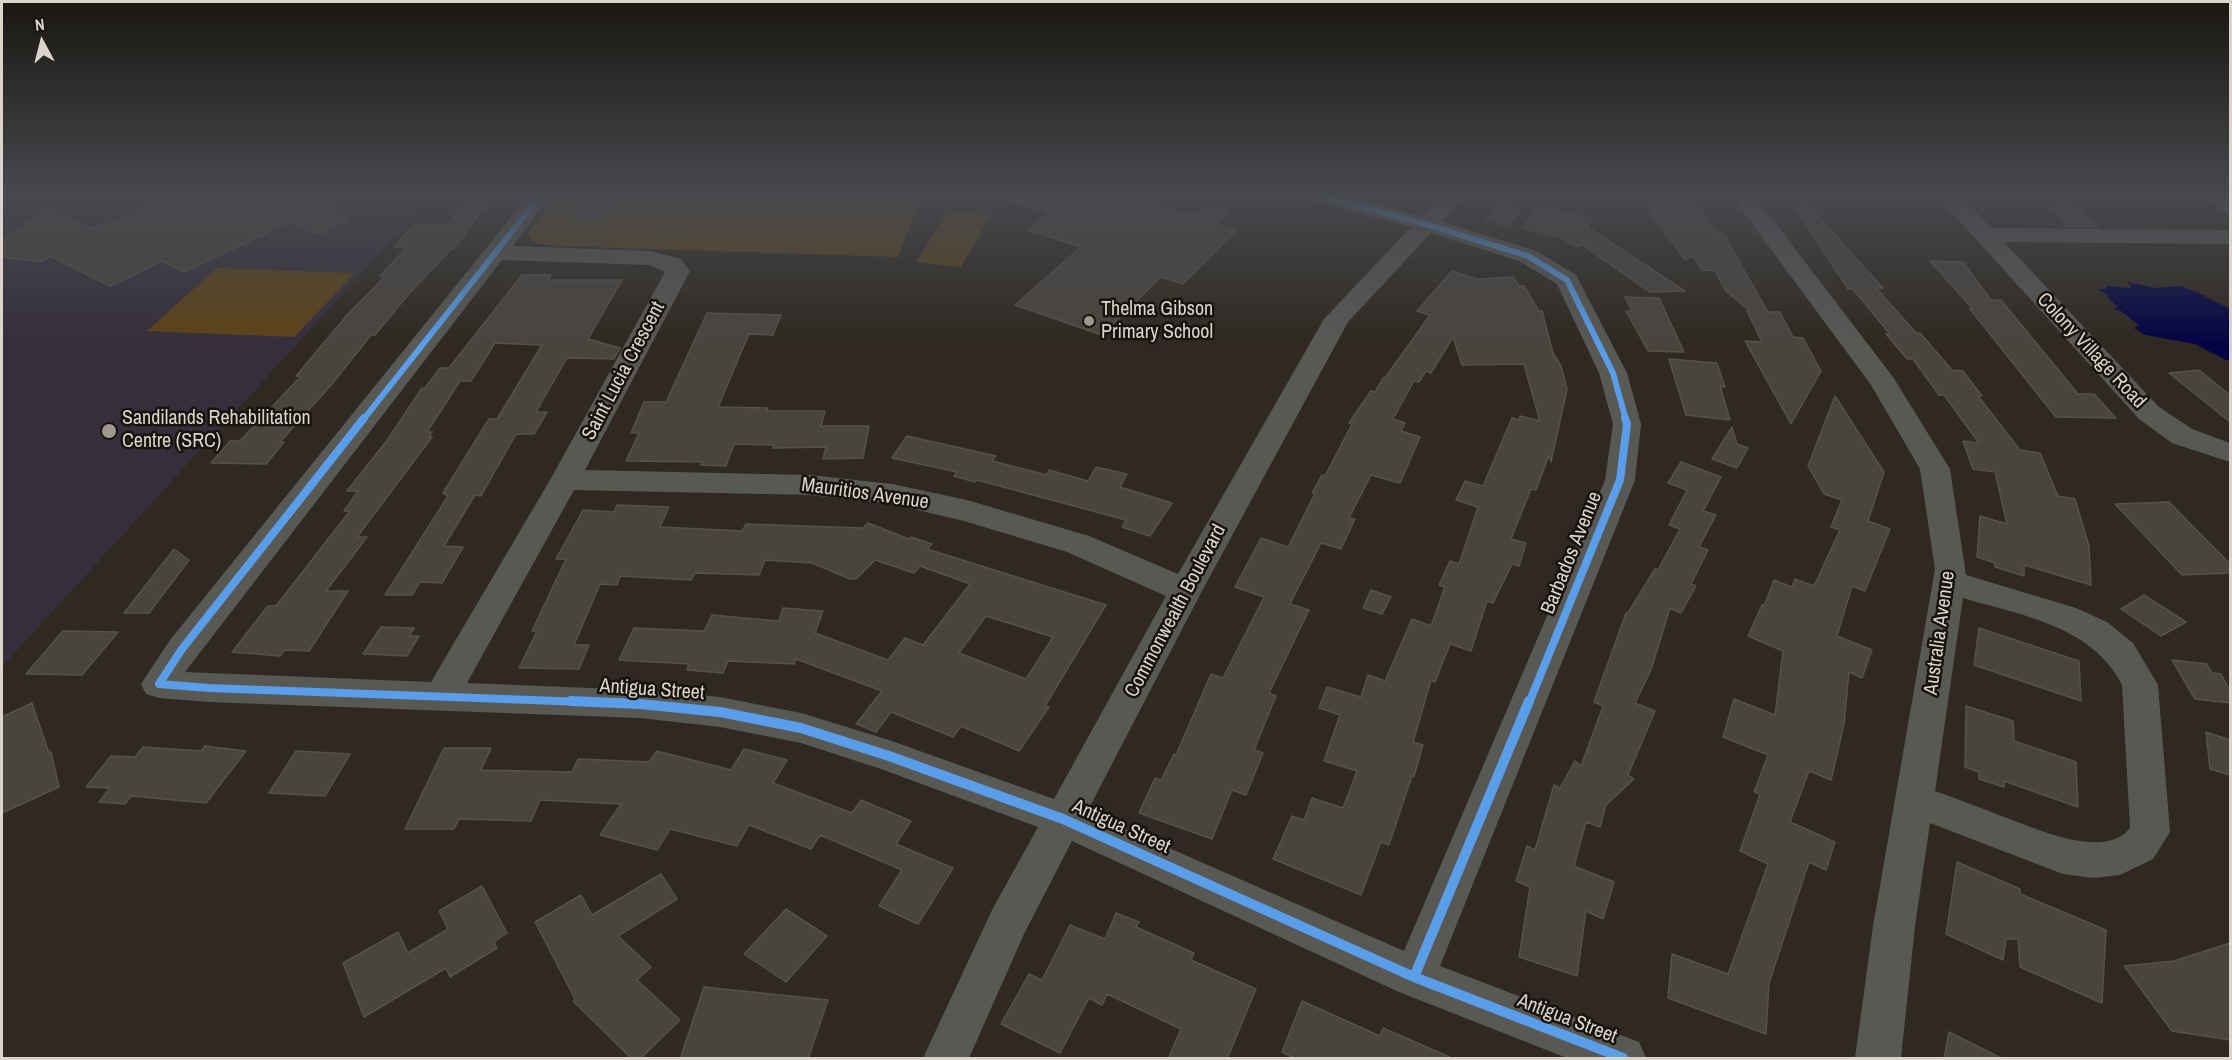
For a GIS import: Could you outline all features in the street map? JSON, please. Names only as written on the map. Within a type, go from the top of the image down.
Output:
[{"type":"street","points":[[496,253],[503,244]]},
{"type":"street","name":"Commonwealth Boulevard","points":[[946,1059],[1008,922],[1185,591],[1337,319],[1406,244]]},
{"type":"street","name":"Barbados Avenue","points":[[1414,976],[1448,900],[1620,480],[1627,424],[1613,373],[1567,280],[1528,256],[1491,244]]},
{"type":"street","name":"Australia Avenue","points":[[1779,244],[1883,383],[1935,469],[1951,569],[1894,926],[1878,1059]]},
{"type":"street","name":"Colony Village Road","points":[[1993,244],[2149,413],[2182,436],[2230,453]]},
{"type":"street","name":"Saint Lucia Crescent","points":[[441,697],[565,480],[678,271],[672,264],[650,258],[496,253]]},
{"type":"street","name":"Antigua Street","points":[[496,253],[182,649],[159,684],[209,688],[640,704],[720,712],[801,728],[889,756],[1064,819],[1414,976],[1623,1059]]},
{"type":"street","name":"Mauritios Avenue","points":[[565,480],[810,485],[892,494],[967,511],[1078,544],[1185,591]]},
{"type":"street","points":[[1914,800],[2063,856],[2093,860],[2120,857],[2139,847],[2150,832],[2140,685],[2133,668],[2099,633],[2076,620],[1950,582]]},
{"type":"shaded area","name":"Sandilands Rehabilitation Centre (SRC)","points":[[2,244],[388,244],[2,667]]},
{"type":"shaded area","points":[[545,244],[903,244],[898,257]]},
{"type":"shaded area","points":[[927,244],[974,244],[961,267],[916,262]]},
{"type":"shaded area","points":[[217,268],[355,273],[294,337],[147,331]]},
{"type":"shaded area","points":[[2128,282],[2155,288],[2180,286],[2230,309],[2230,360],[2195,344],[2145,335],[2134,328],[2139,325],[2121,311],[2113,309],[2118,308],[2108,295],[2097,289],[2106,289],[2106,286],[2131,288]]},
{"type":"building","points":[[2,244],[242,244],[184,272],[162,261],[110,286],[50,256],[40,262],[2,257]]},
{"type":"building","points":[[396,244],[457,244],[407,296],[375,335],[371,335],[332,384],[280,442],[284,442],[266,464],[211,463],[230,441],[240,441],[301,376],[296,376],[348,314],[385,277],[380,276],[407,247],[394,247]]},
{"type":"building","points":[[1073,244],[1223,244],[1183,284],[1161,277],[1102,335],[1015,305],[1081,247]]},
{"type":"building","points":[[1587,244],[1614,244],[1685,291],[1650,292],[1585,247]]},
{"type":"building","points":[[1674,244],[1729,244],[1768,312],[1780,312],[1793,337],[1803,338],[1821,371],[1791,424],[1745,341],[1762,342],[1747,311],[1750,311],[1726,291],[1715,271],[1702,270],[1693,256],[1685,260]]},
{"type":"building","points":[[1819,244],[1844,244],[1883,288],[1876,288],[1916,333],[1920,333],[1952,370],[1963,371],[1982,396],[1978,396],[2020,450],[2040,453],[2058,496],[2075,499],[2089,546],[2091,585],[2024,565],[2024,576],[1995,567],[1995,563],[1977,557],[1980,516],[2007,524],[1995,472],[1973,469],[1963,441],[1979,443],[1944,395],[1939,395],[1913,359],[1907,359],[1886,334],[1890,334],[1853,289],[1848,289]]},
{"type":"building","points":[[1930,261],[1963,262],[1991,300],[2001,300],[2078,394],[2094,394],[2116,418],[2056,417],[1970,309],[1972,308]]},
{"type":"building","points":[[1452,271],[1477,279],[1513,277],[1519,286],[1524,286],[1539,311],[1542,311],[1553,353],[1561,366],[1567,389],[1551,462],[1549,455],[1536,490],[1531,489],[1511,539],[1526,543],[1519,566],[1512,564],[1493,603],[1487,601],[1471,651],[1450,644],[1435,682],[1431,680],[1413,742],[1423,745],[1414,776],[1412,776],[1389,845],[1381,842],[1361,895],[1273,859],[1292,816],[1304,820],[1312,798],[1343,808],[1357,771],[1324,761],[1340,715],[1319,708],[1327,687],[1361,697],[1368,675],[1385,681],[1412,619],[1431,626],[1445,587],[1439,585],[1450,561],[1459,564],[1478,507],[1456,500],[1465,481],[1483,486],[1512,418],[1519,420],[1520,416],[1540,421],[1524,364],[1462,365],[1453,337],[1431,373],[1426,371],[1419,382],[1414,381],[1393,419],[1405,423],[1401,431],[1420,437],[1400,483],[1371,475],[1349,518],[1355,519],[1341,549],[1321,543],[1290,604],[1309,610],[1269,693],[1276,696],[1254,750],[1263,753],[1246,795],[1232,790],[1212,839],[1139,813],[1155,778],[1161,780],[1174,754],[1176,755],[1211,674],[1223,678],[1264,597],[1235,587],[1261,538],[1288,547],[1315,493],[1312,493],[1322,475],[1325,476],[1352,424],[1349,423],[1371,391],[1375,392],[1430,315],[1417,311]]},
{"type":"building","points":[[522,275],[551,275],[548,280],[622,280],[588,339],[620,348],[614,359],[567,358],[536,412],[547,412],[534,434],[516,434],[481,496],[475,495],[444,546],[463,547],[442,583],[420,582],[412,595],[385,595],[448,496],[443,493],[489,419],[497,419],[542,345],[495,343],[471,381],[460,381],[427,432],[432,432],[429,437],[432,437],[357,537],[367,537],[326,591],[348,591],[309,651],[285,650],[280,656],[232,652],[268,606],[276,606],[350,511],[344,511],[358,491],[347,491],[388,439],[422,388],[425,388],[440,368],[449,368]]},
{"type":"building","points":[[1625,297],[1659,298],[1684,352],[1648,351],[1626,311],[1632,311]]},
{"type":"building","points":[[707,313],[781,315],[773,335],[749,334],[718,407],[768,408],[767,411],[825,411],[821,426],[869,426],[863,458],[823,459],[826,447],[773,448],[774,445],[734,444],[726,466],[701,465],[703,462],[626,461],[639,433],[631,433],[644,402],[666,402]]},
{"type":"building","points":[[1669,359],[1717,363],[1725,387],[1720,386],[1730,420],[1686,415]]},
{"type":"building","points":[[2199,370],[2230,395],[2230,422],[2169,373]]},
{"type":"building","points":[[1835,396],[1884,472],[1868,521],[1890,529],[1865,591],[1852,586],[1837,636],[1872,650],[1862,678],[1849,672],[1844,724],[1831,780],[1809,771],[1790,822],[1835,842],[1826,870],[1809,862],[1769,983],[1766,1034],[1668,998],[1672,954],[1728,974],[1768,864],[1740,851],[1760,794],[1754,792],[1768,755],[1723,737],[1734,699],[1775,715],[1783,651],[1748,636],[1762,605],[1764,606],[1774,580],[1792,587],[1795,579],[1814,586],[1840,530],[1831,527],[1842,500],[1824,494],[1808,466]]},
{"type":"building","points":[[1732,427],[1737,444],[1748,448],[1737,468],[1712,459]]},
{"type":"building","points":[[907,436],[996,456],[992,461],[1047,475],[1049,470],[1088,481],[1096,467],[1127,474],[1120,487],[1172,503],[1150,536],[1122,527],[1126,520],[977,480],[975,482],[954,476],[957,472],[892,458]]},
{"type":"building","points":[[1681,462],[1721,477],[1703,511],[1716,515],[1699,547],[1708,550],[1691,584],[1696,586],[1681,613],[1670,608],[1651,670],[1635,703],[1655,711],[1628,775],[1634,779],[1606,805],[1600,827],[1586,822],[1574,866],[1614,882],[1603,919],[1586,911],[1577,976],[1519,957],[1530,887],[1516,881],[1527,846],[1535,850],[1554,785],[1560,788],[1575,761],[1581,766],[1603,706],[1594,702],[1626,613],[1655,569],[1658,570],[1680,529],[1669,525],[1687,490],[1668,483]]},
{"type":"building","points":[[2169,502],[2230,564],[2230,573],[2182,575],[2115,504]]},
{"type":"building","points":[[617,505],[669,507],[660,527],[742,531],[746,524],[863,528],[868,523],[909,539],[911,537],[932,544],[927,549],[1106,605],[1045,706],[1049,707],[1019,751],[961,726],[953,737],[891,712],[876,732],[856,724],[882,691],[796,659],[794,664],[728,661],[723,673],[687,670],[689,664],[619,660],[634,628],[704,631],[712,615],[779,621],[783,608],[823,611],[815,633],[888,660],[905,638],[923,645],[970,584],[920,566],[914,573],[875,560],[856,579],[850,579],[812,563],[765,560],[759,575],[695,573],[691,580],[620,576],[617,585],[600,584],[574,645],[589,645],[579,669],[519,668],[537,631],[532,631],[566,559],[556,559],[583,510],[614,512]],"holes":[[[986,616],[1053,637],[1026,679],[959,653]]]},
{"type":"building","points":[[174,549],[189,560],[149,613],[124,613]]},
{"type":"building","points":[[1371,590],[1391,597],[1382,614],[1363,608]]},
{"type":"building","points":[[2144,595],[2186,622],[2161,636],[2121,609]]},
{"type":"building","points":[[381,627],[414,628],[409,636],[419,636],[407,656],[363,654]]},
{"type":"building","points":[[1979,628],[2079,661],[2081,701],[1974,665]]},
{"type":"building","points":[[63,631],[118,632],[82,675],[26,674]]},
{"type":"building","points":[[2172,660],[2207,664],[2212,673],[2221,674],[2230,691],[2230,703],[2195,699]]},
{"type":"building","points":[[32,703],[49,753],[51,752],[59,787],[2,813],[2,717]]},
{"type":"building","points":[[1966,706],[2013,721],[2014,741],[2076,762],[2078,807],[2004,781],[2004,787],[1979,779],[1979,772],[1965,767]]},
{"type":"building","points":[[2206,732],[2230,740],[2230,775],[2210,769]]},
{"type":"building","points":[[205,746],[246,751],[206,803],[131,796],[125,804],[99,802],[110,788],[86,787],[111,756],[135,757],[143,747],[201,751]]},
{"type":"building","points":[[444,748],[491,748],[481,770],[572,772],[578,759],[649,762],[657,751],[731,770],[744,749],[787,760],[773,783],[852,813],[861,800],[911,821],[896,844],[953,868],[918,924],[879,906],[902,870],[820,835],[811,849],[749,825],[737,846],[670,829],[657,850],[600,835],[621,804],[540,800],[531,821],[459,819],[454,829],[405,829]]},
{"type":"building","points":[[296,751],[350,754],[325,796],[269,793]]},
{"type":"building","points":[[1957,862],[2020,889],[2020,894],[2106,930],[2102,1003],[2020,967],[2018,939],[2006,939],[2003,960],[1946,934]]},
{"type":"building","points":[[661,874],[677,899],[618,936],[651,967],[637,980],[680,1020],[640,1059],[632,1059],[573,1001],[575,999],[535,922],[581,895],[592,915]]},
{"type":"building","points":[[482,886],[507,933],[494,942],[497,948],[450,977],[446,968],[364,1017],[343,963],[398,932],[408,953],[448,929],[439,911]]},
{"type":"building","points":[[786,909],[827,936],[786,982],[744,954]]},
{"type":"building","points":[[1116,913],[1139,922],[1136,927],[1194,953],[1191,960],[1256,989],[1227,1059],[1168,1059],[1181,1029],[1107,994],[1102,1005],[1089,998],[1060,1053],[1001,1024],[1029,974],[1042,980],[1070,925],[1105,939]]},
{"type":"building","points":[[2230,943],[2230,1040],[2172,1031],[2124,966],[2174,961]]},
{"type":"building","points":[[704,987],[828,1000],[808,1059],[680,1059]]},
{"type":"building","points":[[1302,1001],[1380,1036],[1383,1028],[1454,1059],[1296,1059],[1282,1052]]},
{"type":"building","points":[[1949,1032],[2003,1059],[1944,1059]]},
{"type":"cycle path","points":[[502,244],[182,649],[159,684],[209,688],[640,704],[720,712],[801,728],[889,756],[1063,819],[1414,977],[1623,1058]]},
{"type":"cycle path","points":[[1414,977],[1448,900],[1620,480],[1627,424],[1613,373],[1567,280],[1528,256],[1491,244]]},
{"type":"place","name":"Thelma Gibson Primary School","points":[[1089,321]]},
{"type":"place","name":"Sandilands Rehabilitation Centre (SRC)","points":[[109,431]]}]
